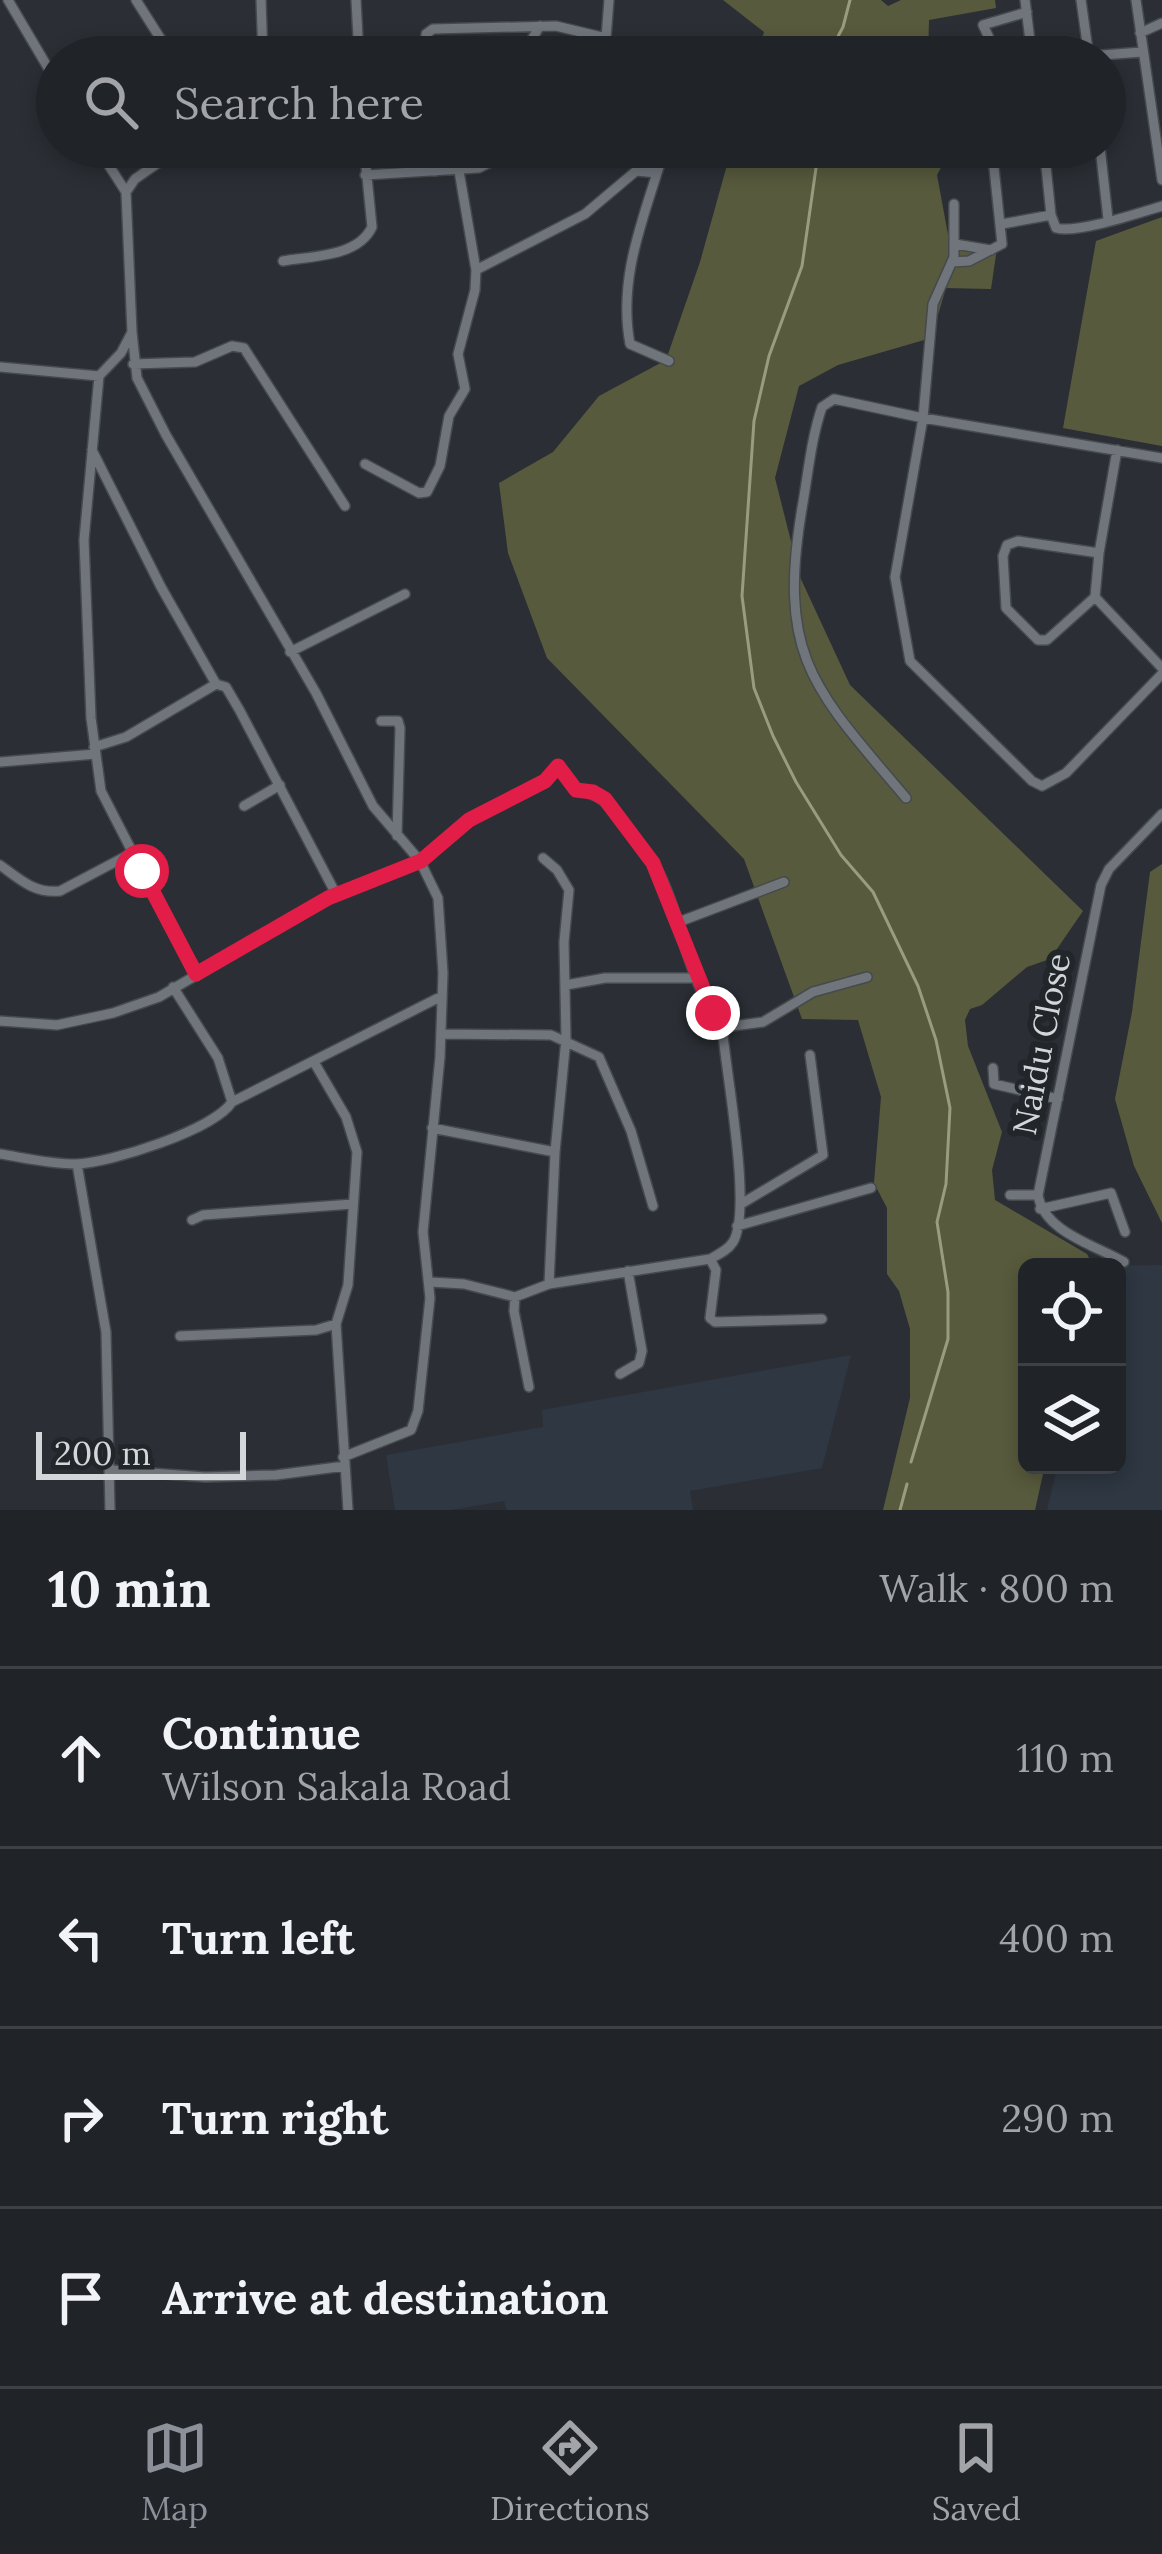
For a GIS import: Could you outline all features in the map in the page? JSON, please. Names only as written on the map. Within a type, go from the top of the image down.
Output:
[{"type":"street","points":[[8,0],[36,47]]},
{"type":"street","points":[[136,0],[159,36]]},
{"type":"street","points":[[260,0],[261,36]]},
{"type":"street","points":[[356,0],[358,36]]},
{"type":"street","points":[[604,36],[609,0]]},
{"type":"street","points":[[1081,0],[1084,36]]},
{"type":"street","points":[[1136,0],[1162,180]]},
{"type":"street","points":[[988,36],[983,25],[1026,6],[1030,36]]},
{"type":"street","points":[[1140,33],[1162,23]]},
{"type":"street","points":[[428,36],[428,31],[540,26],[571,28],[584,36]]},
{"type":"street","points":[[534,36],[540,26]]},
{"type":"street","points":[[1126,53],[1142,52]]},
{"type":"street","points":[[111,168],[126,192],[134,364],[176,454],[316,693],[373,806],[421,861],[440,904],[442,996],[423,1232],[430,1282],[416,1425],[344,1462],[276,1475],[205,1477],[112,1470]]},
{"type":"street","points":[[126,192],[150,168]]},
{"type":"street","points":[[283,261],[339,251],[368,236],[372,227],[365,168]]},
{"type":"street","points":[[365,175],[476,168]]},
{"type":"street","points":[[659,168],[626,274],[625,302],[630,344],[669,361]]},
{"type":"street","points":[[952,262],[969,261],[1003,241],[994,168]]},
{"type":"street","points":[[1045,168],[1056,228],[1068,231],[1162,206]]},
{"type":"street","points":[[1102,168],[1108,218]]},
{"type":"street","points":[[365,464],[419,493],[429,490],[440,466],[449,416],[465,389],[458,354],[474,298],[476,270],[459,171]]},
{"type":"street","points":[[476,270],[578,219],[636,171],[657,173]]},
{"type":"street","points":[[954,204],[955,244],[933,304],[923,418],[895,578],[909,658],[1042,786],[1066,772],[1162,671],[1095,597]]},
{"type":"street","points":[[1002,224],[1051,215]]},
{"type":"street","points":[[955,244],[993,250]]},
{"type":"street","points":[[132,332],[121,353],[99,376],[84,539],[95,751],[101,791],[196,974]]},
{"type":"street","points":[[134,364],[195,362],[236,345],[244,348],[345,506]]},
{"type":"street","points":[[0,367],[99,376]]},
{"type":"street","points":[[906,799],[819,690],[800,649],[792,588],[822,407],[834,399],[1162,458]]},
{"type":"street","points":[[92,449],[216,684]]},
{"type":"street","points":[[1099,553],[1018,542],[1007,545],[1003,556],[1006,608],[1038,640],[1047,640],[1095,597],[1117,450]]},
{"type":"street","points":[[290,652],[405,594]]},
{"type":"street","points":[[0,762],[95,751],[216,684],[226,686],[336,894]]},
{"type":"street","points":[[381,722],[398,721],[400,728],[397,836]]},
{"type":"street","points":[[0,1021],[28,1025],[77,1022],[135,1007],[336,894],[421,861],[469,820],[545,781],[558,766],[576,790],[605,799],[653,863],[697,978],[722,1025],[740,1204],[737,1226],[730,1246],[710,1258],[549,1284],[515,1297],[464,1284],[430,1282]]},
{"type":"street","points":[[244,806],[280,785]]},
{"type":"street","name":"Naidu Close","points":[[1040,1209],[1038,1195],[1103,877],[1162,814]]},
{"type":"street","points":[[0,865],[28,885],[59,892],[132,853]]},
{"type":"street","points":[[543,858],[569,890],[566,1039],[549,1284]]},
{"type":"street","points":[[676,923],[784,882]]},
{"type":"street","points":[[722,1025],[733,1029],[763,1022],[813,992],[867,977]]},
{"type":"street","points":[[566,985],[605,978],[697,978]]},
{"type":"street","points":[[173,987],[218,1058],[232,1102]]},
{"type":"street","points":[[0,1154],[77,1164],[178,1135],[215,1119],[232,1102],[442,996]]},
{"type":"street","points":[[441,1034],[538,1034],[566,1039],[599,1057],[631,1131],[653,1206]]},
{"type":"street","points":[[740,1204],[823,1155],[810,1055]]},
{"type":"street","points":[[314,1062],[346,1117],[356,1141],[358,1166],[348,1285],[336,1324],[348,1510]]},
{"type":"street","points":[[993,1068],[994,1084],[1058,1099]]},
{"type":"street","points":[[432,1128],[555,1151]]},
{"type":"street","points":[[77,1164],[102,1297],[110,1510]]},
{"type":"street","points":[[737,1226],[871,1188]]},
{"type":"street","points":[[1040,1209],[1112,1193],[1125,1232]]},
{"type":"street","points":[[1010,1195],[1038,1195]]},
{"type":"street","points":[[192,1220],[203,1215],[353,1204]]},
{"type":"street","points":[[1040,1209],[1066,1231],[1117,1258]]},
{"type":"street","points":[[710,1258],[716,1270],[710,1318],[716,1322],[822,1319]]},
{"type":"street","points":[[620,1374],[639,1363],[642,1352],[628,1271]]},
{"type":"street","points":[[515,1297],[529,1387]]},
{"type":"street","points":[[180,1336],[316,1330],[336,1324]]},
{"type":"shaded area","points":[[1162,1265],[1162,1510],[1047,1510],[1056,1474],[1126,1474],[1126,1266]]},
{"type":"shaded area","points":[[851,1355],[822,1468],[690,1491],[693,1510],[507,1510],[504,1501],[451,1510],[395,1510],[386,1455],[543,1427],[542,1410]]},
{"type":"green space","points":[[723,0],[881,0],[888,6],[901,0],[995,0],[996,8],[929,20],[929,36],[763,36],[764,32]]},
{"type":"green space","points":[[726,168],[941,168],[937,175],[949,240],[997,248],[991,289],[946,288],[931,338],[838,365],[799,386],[775,478],[800,577],[850,685],[1083,911],[1050,959],[1027,967],[982,1005],[970,1009],[965,1020],[968,1046],[1002,1132],[992,1170],[995,1200],[1089,1258],[1018,1258],[1018,1474],[1043,1474],[1035,1510],[883,1510],[910,1398],[910,1329],[899,1291],[887,1274],[887,1208],[874,1183],[881,1097],[858,1020],[802,1019],[744,859],[547,658],[508,553],[499,483],[553,452],[599,396],[666,360]]},
{"type":"green space","points":[[1162,217],[1162,446],[1063,428],[1096,241]]},
{"type":"green space","points":[[1162,864],[1162,1223],[1134,1166],[1115,1099],[1150,872]]},
{"type":"waterway","points":[[838,36],[850,0]]},
{"type":"waterway","points":[[816,168],[802,266],[769,356],[754,421],[742,596],[754,688],[773,736],[841,855],[873,892],[918,986],[936,1040],[950,1108],[946,1184],[937,1222],[948,1292],[948,1339],[911,1462]]},
{"type":"waterway","points":[[900,1510],[907,1484]]},
{"type":"route","points":[[142,871],[196,974],[328,898],[421,861],[469,820],[545,781],[558,766],[576,790],[605,799],[653,863],[713,1013]]}]
